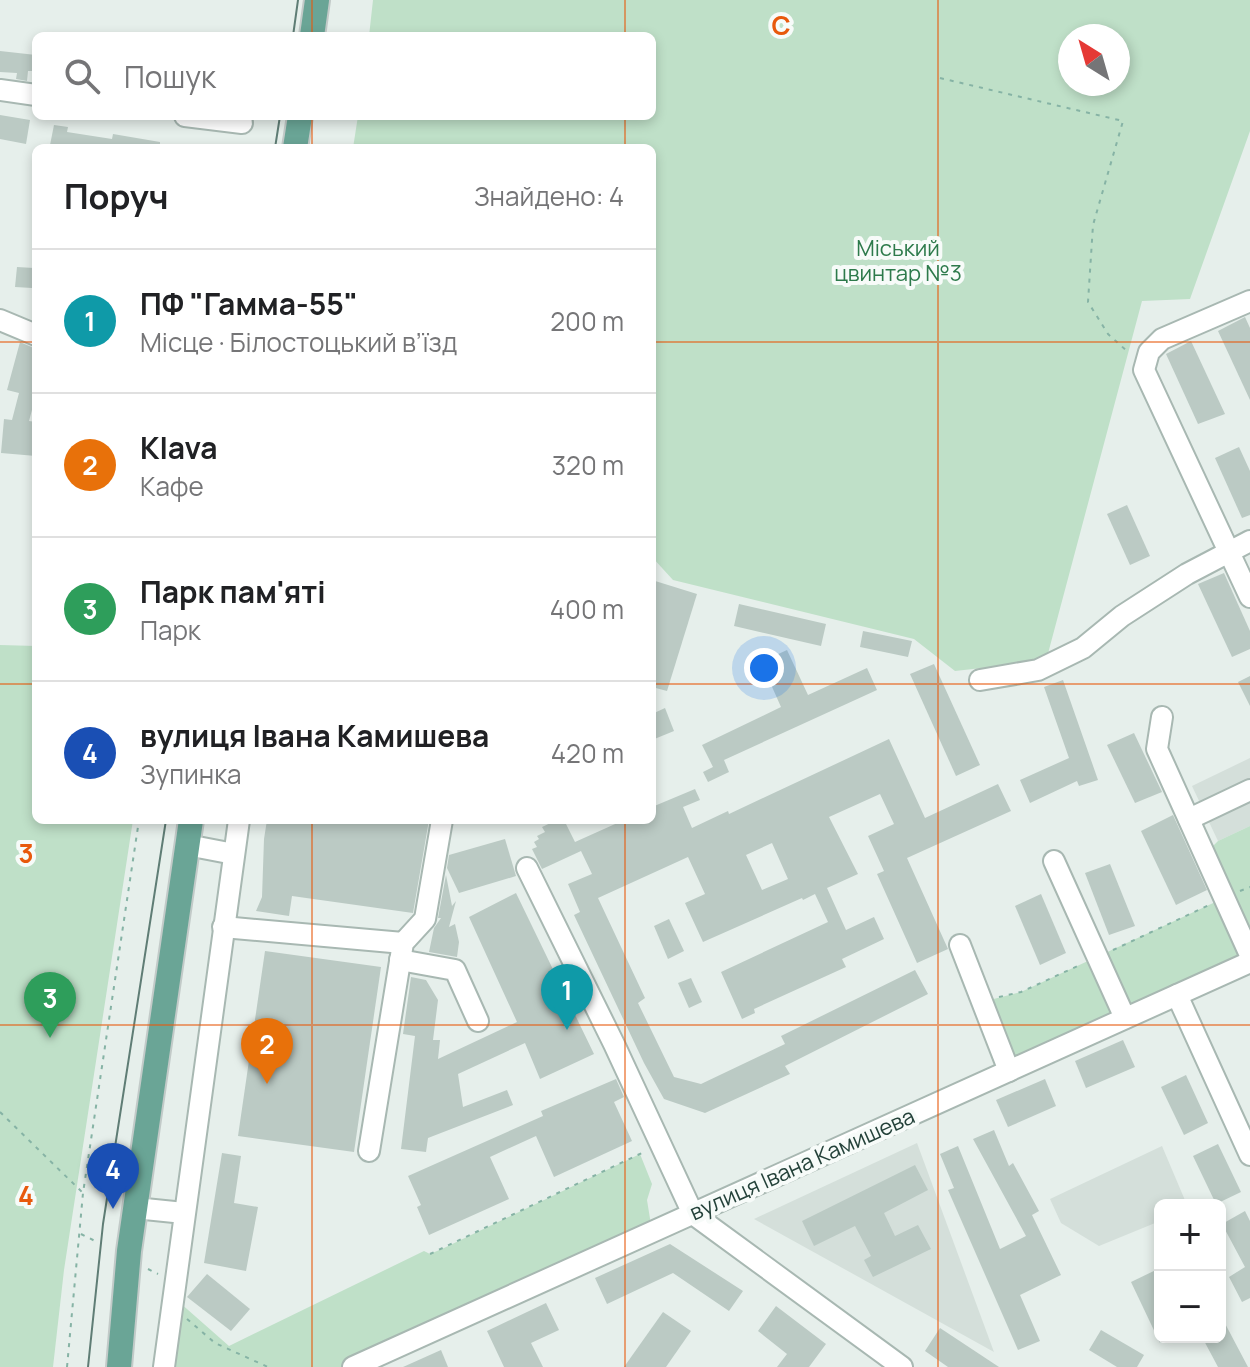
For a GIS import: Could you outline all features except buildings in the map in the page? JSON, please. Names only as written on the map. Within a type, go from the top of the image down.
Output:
[{"type":"main road","points":[[313,32],[317,0]]},
{"type":"main road","points":[[296,144],[299,120]]},
{"type":"main road","points":[[119,1367],[135,1208],[190,824]]},
{"type":"street","points":[[0,90],[32,94]]},
{"type":"street","points":[[218,120],[242,123]]},
{"type":"street","points":[[1250,301],[1139,352],[1144,370],[1250,597]]},
{"type":"street","points":[[0,320],[32,333]]},
{"type":"street","points":[[980,680],[1038,670],[1083,648],[1122,616],[1187,574],[1250,541]]},
{"type":"street","points":[[1162,717],[1157,749],[1250,955]]},
{"type":"street","points":[[1189,819],[1250,790]]},
{"type":"street","points":[[164,1367],[238,824]]},
{"type":"street","points":[[369,1151],[402,952],[425,919],[441,824]]},
{"type":"street","points":[[187,845],[234,854]]},
{"type":"street","points":[[1054,861],[1125,1018]]},
{"type":"street","points":[[527,868],[693,1214],[902,1367]]},
{"type":"street","points":[[223,927],[402,952],[455,970],[478,1021]]},
{"type":"street","points":[[960,945],[1009,1071]]},
{"type":"street","name":"вулиця Івана Камишева","points":[[353,1367],[1250,962]]},
{"type":"street","points":[[1177,995],[1250,1155]]},
{"type":"street","points":[[135,1208],[184,1213]]},
{"type":"path","points":[[940,78],[1123,121],[1093,225],[1088,302],[1108,334],[1139,352]]},
{"type":"path","points":[[67,1367],[83,1193],[138,824]]},
{"type":"path","points":[[982,1001],[1021,992],[1250,887]]},
{"type":"path","points":[[0,1112],[83,1193]]},
{"type":"path","points":[[430,1254],[660,1143]]},
{"type":"path","points":[[80,1234],[95,1241]]},
{"type":"path","points":[[172,1305],[215,1343],[268,1367]]},
{"type":"shaded area","points":[[1250,758],[1250,826],[1218,841],[1192,786]]},
{"type":"shaded area","points":[[917,1143],[994,1352],[754,1219]]},
{"type":"shaded area","points":[[1162,1146],[1184,1199],[1154,1199],[1154,1223],[1099,1246],[1061,1223],[1050,1199]]},
{"type":"green space","name":"Міський цвинтар №3","points":[[373,0],[1250,0],[1250,131],[1190,299],[1142,301],[1046,661],[955,671],[914,639],[673,580],[656,561],[656,144],[354,144],[357,120],[656,120],[656,32],[369,32]]},
{"type":"green space","points":[[0,645],[32,646],[32,824],[132,824],[64,1270],[53,1367],[0,1367]]},
{"type":"green space","points":[[1250,826],[1250,962],[1009,1071],[982,1002],[1021,992],[1224,898],[1209,850],[1218,841]]},
{"type":"green space","points":[[640,1154],[652,1184],[647,1200],[652,1231],[353,1367],[164,1367],[179,1302],[229,1346],[424,1251],[430,1254],[444,1248]]},
{"type":"tram line","points":[[294,32],[298,0]]},
{"type":"tram line","points":[[276,144],[279,120]]},
{"type":"tram line","points":[[88,1367],[103,1224],[165,824]]},
{"type":"place","name":"ПФ \"Гамма-55\"","points":[[567,1030]]},
{"type":"place","name":"Парк пам'яті","points":[[50,1038]]},
{"type":"place","name":"Klava","points":[[267,1084]]},
{"type":"place","name":"вулиця Івана Камишева","points":[[113,1209]]}]
